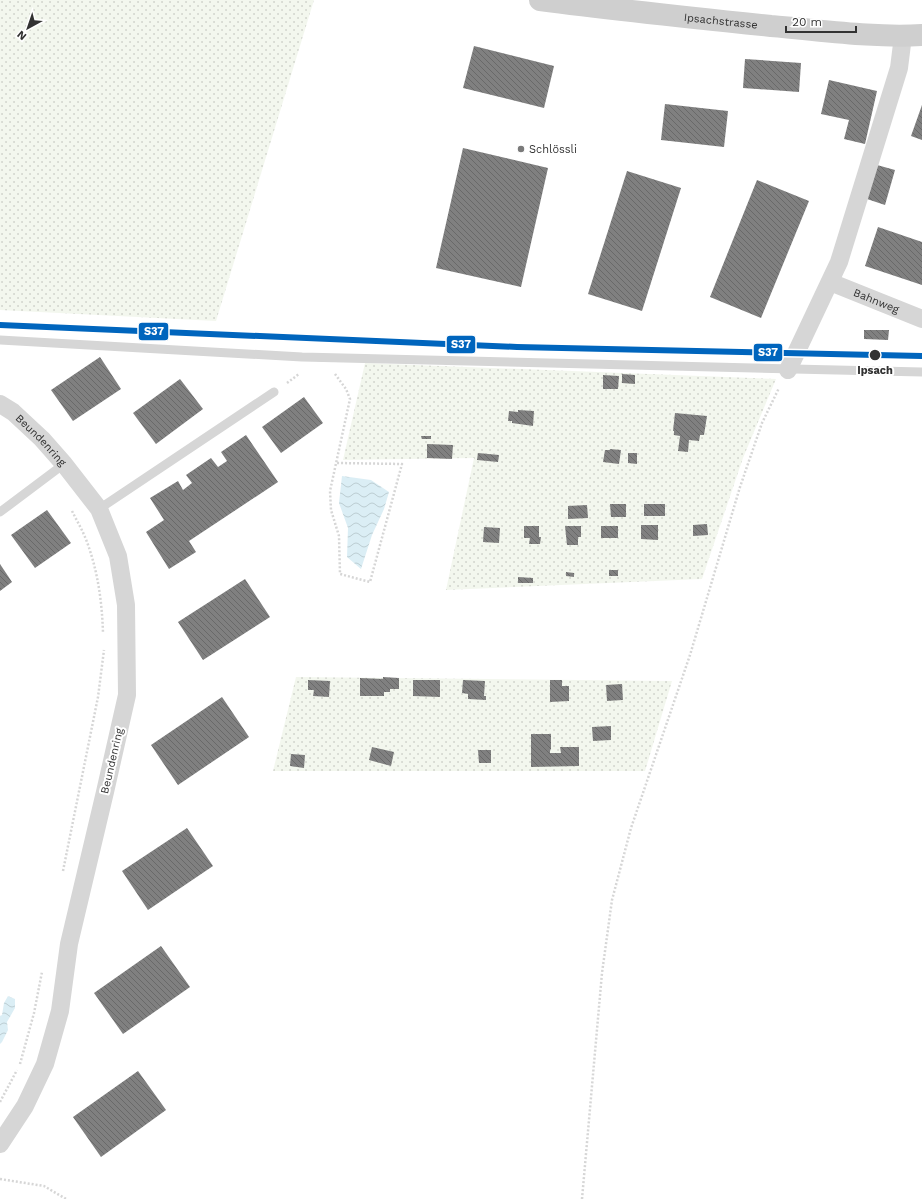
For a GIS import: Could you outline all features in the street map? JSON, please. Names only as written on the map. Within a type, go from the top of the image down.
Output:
[{"type":"main road","name":"Ipsachstrasse","points":[[540,0],[647,14],[858,34],[912,35]]},
{"type":"street","name":"Ipsachstrasse","points":[[788,370],[794,354],[839,262],[899,68],[912,35]]},
{"type":"street","name":"Bahnweg","points":[[830,282],[922,319]]},
{"type":"street","name":"Beundenring","points":[[0,404],[13,412],[28,426],[64,464],[99,509],[118,556],[126,605],[127,695],[69,944],[60,1011],[47,1056],[26,1106],[0,1144]]},
{"type":"lane","points":[[0,340],[302,358],[922,372]]},
{"type":"lane","points":[[99,509],[274,392]]},
{"type":"lane","points":[[0,512],[64,464]]},
{"type":"path","points":[[322,358],[346,389],[350,399],[330,491],[331,510],[340,536],[340,574],[370,582],[402,464],[337,463]]},
{"type":"path","points":[[582,1199],[602,973],[612,900],[631,828],[690,655],[740,487],[762,423],[788,370]]},
{"type":"path","points":[[295,377],[299,374]]},
{"type":"path","points":[[69,505],[87,541],[98,577],[104,640]]},
{"type":"path","points":[[62,874],[98,696],[104,648]]},
{"type":"path","points":[[0,1102],[20,1064],[34,1013],[43,966]]},
{"type":"path","points":[[0,1179],[44,1186],[66,1199]]},
{"type":"shaded area","points":[[0,0],[314,0],[216,321],[0,310]]},
{"type":"shaded area","points":[[365,363],[776,379],[743,458],[702,579],[446,590],[474,458],[343,460]]},
{"type":"shaded area","points":[[296,677],[672,681],[645,771],[273,771]]},
{"type":"water","points":[[342,476],[371,480],[389,492],[384,509],[372,535],[361,569],[347,557],[348,528],[339,503]]},
{"type":"water","points":[[8,996],[15,999],[15,1008],[7,1022],[8,1030],[0,1044],[0,1016],[2,1015],[4,1003]]},
{"type":"building","points":[[474,46],[554,66],[544,108],[463,88]]},
{"type":"building","points":[[745,59],[801,63],[799,92],[743,88]]},
{"type":"building","points":[[829,80],[877,91],[865,144],[844,139],[849,120],[821,114]]},
{"type":"building","points":[[665,104],[728,111],[724,147],[661,140]]},
{"type":"building","points":[[922,105],[922,140],[911,136]]},
{"type":"building","points":[[463,148],[548,168],[521,287],[436,268]]},
{"type":"building","points":[[877,165],[895,170],[885,205],[867,199]]},
{"type":"building","points":[[627,171],[681,188],[642,311],[588,294]]},
{"type":"building","points":[[757,180],[809,201],[761,318],[710,297]]},
{"type":"building","points":[[878,227],[922,242],[922,285],[865,266]]},
{"type":"building","points":[[864,330],[889,330],[888,340],[864,339]]},
{"type":"building","points":[[100,357],[121,389],[73,421],[51,390]]},
{"type":"building","points":[[622,374],[635,375],[635,384],[622,383]]},
{"type":"building","points":[[603,375],[619,376],[618,389],[603,389]]},
{"type":"building","points":[[180,379],[203,409],[156,444],[133,413]]},
{"type":"building","points":[[304,397],[323,423],[281,453],[262,427]]},
{"type":"building","points":[[518,410],[534,411],[533,426],[508,421],[509,411],[518,412]]},
{"type":"building","points":[[675,413],[707,416],[704,435],[700,435],[699,441],[689,440],[688,452],[678,451],[680,436],[674,435],[673,431]]},
{"type":"building","points":[[246,435],[278,482],[189,541],[196,552],[169,569],[146,532],[164,520],[150,498],[178,481],[183,490],[192,483],[186,475],[211,458],[218,467],[227,461],[221,452]]},
{"type":"building","points":[[421,436],[431,436],[431,439],[422,439]]},
{"type":"building","points":[[427,444],[453,445],[452,459],[427,458]]},
{"type":"building","points":[[605,450],[621,450],[619,464],[603,462]]},
{"type":"building","points":[[478,453],[499,455],[498,462],[477,460]]},
{"type":"building","points":[[628,453],[637,453],[637,464],[628,463]]},
{"type":"building","points":[[610,504],[626,504],[626,517],[611,517]]},
{"type":"building","points":[[644,504],[665,504],[665,516],[644,516]]},
{"type":"building","points":[[587,505],[588,518],[568,519],[568,506]]},
{"type":"building","points":[[47,510],[71,543],[35,568],[11,535]]},
{"type":"building","points":[[707,524],[708,535],[693,536],[693,525]]},
{"type":"building","points":[[641,525],[658,525],[658,540],[641,539]]},
{"type":"building","points":[[524,526],[539,526],[539,537],[541,537],[540,544],[529,544],[530,538],[524,538]]},
{"type":"building","points":[[565,526],[581,526],[581,537],[578,537],[578,545],[567,545]]},
{"type":"building","points":[[601,526],[618,526],[618,538],[601,538]]},
{"type":"building","points":[[484,527],[500,528],[499,543],[483,542]]},
{"type":"building","points":[[0,564],[12,582],[0,591]]},
{"type":"building","points":[[609,570],[618,570],[618,576],[609,576]]},
{"type":"building","points":[[566,572],[574,573],[574,577],[566,576]]},
{"type":"building","points":[[518,577],[533,578],[533,583],[518,583]]},
{"type":"building","points":[[245,579],[270,617],[203,660],[178,622]]},
{"type":"building","points":[[383,677],[399,678],[399,689],[390,689],[390,692],[384,692],[384,696],[360,696],[360,678],[383,679]]},
{"type":"building","points":[[308,680],[330,681],[329,697],[313,696],[314,690],[308,690]]},
{"type":"building","points":[[413,680],[440,680],[440,697],[413,696]]},
{"type":"building","points":[[463,680],[485,681],[484,696],[486,696],[486,700],[468,699],[468,694],[462,693]]},
{"type":"building","points":[[550,680],[562,680],[562,686],[569,686],[569,701],[550,702]]},
{"type":"building","points":[[622,684],[623,700],[607,701],[606,685]]},
{"type":"building","points":[[222,697],[249,737],[178,785],[151,745]]},
{"type":"building","points":[[611,726],[611,740],[593,741],[592,727]]},
{"type":"building","points":[[531,734],[551,734],[550,753],[561,753],[560,747],[579,747],[579,766],[531,767]]},
{"type":"building","points":[[372,747],[394,752],[391,766],[369,760]]},
{"type":"building","points":[[478,750],[491,750],[491,763],[479,763]]},
{"type":"building","points":[[291,754],[305,755],[304,768],[290,766]]},
{"type":"building","points":[[187,828],[213,866],[148,910],[122,871]]},
{"type":"building","points":[[161,946],[190,987],[123,1034],[94,993]]},
{"type":"building","points":[[138,1071],[166,1110],[101,1157],[73,1117]]},
{"type":"transit line","name":"S37","points":[[0,325],[517,347],[922,356]]},
{"type":"place","name":"Schlössli","points":[[521,149]]},
{"type":"place","name":"Ipsach","points":[[875,355]]}]
